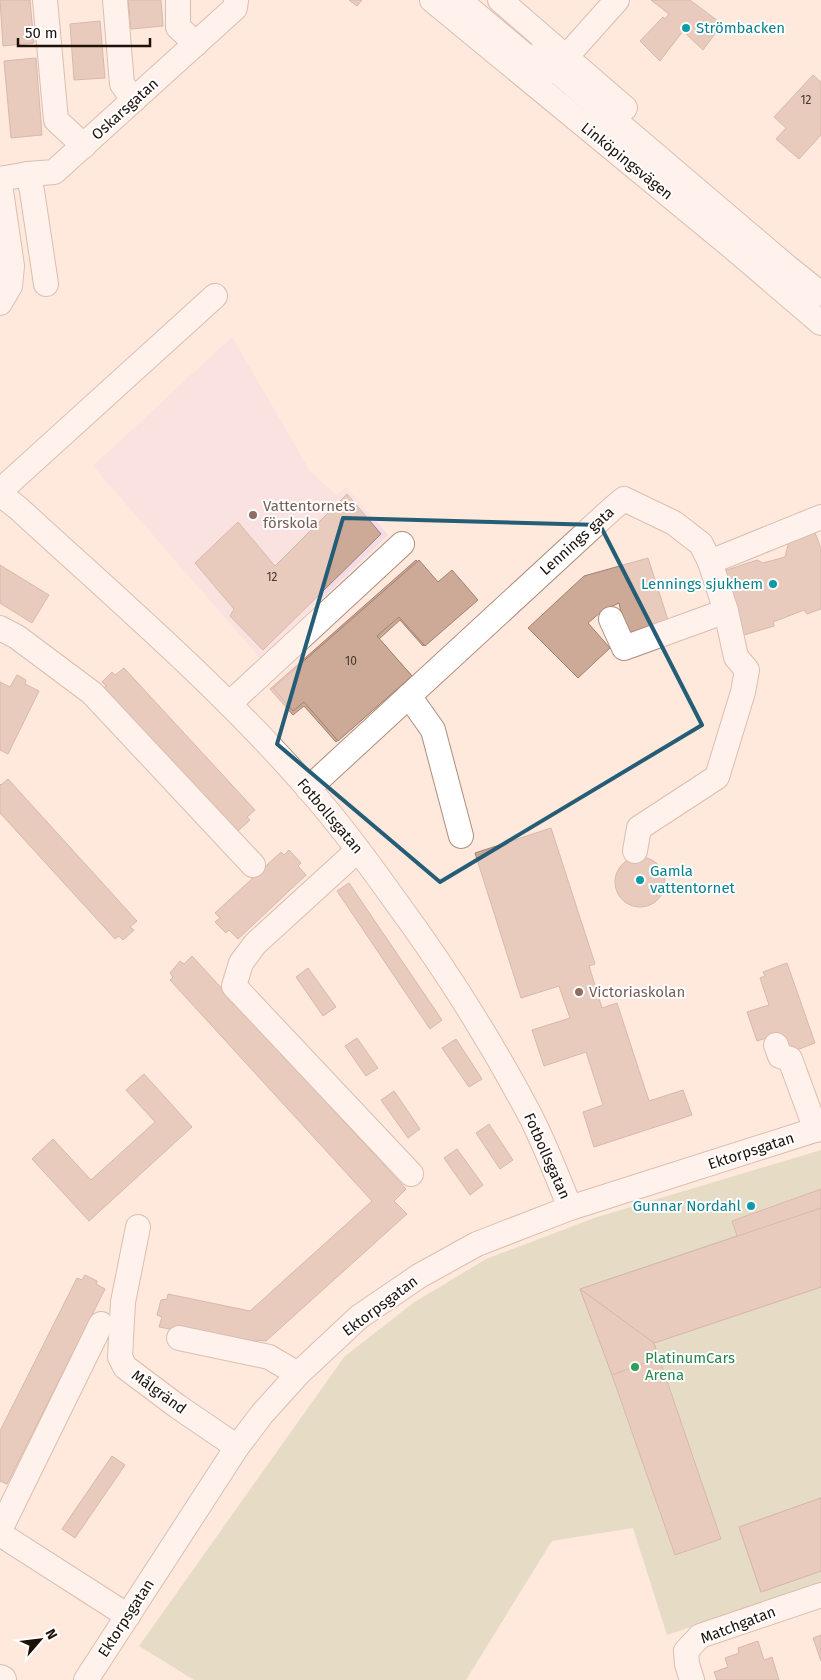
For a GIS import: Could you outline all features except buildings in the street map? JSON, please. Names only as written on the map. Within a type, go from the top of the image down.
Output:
[{"type":"street","points":[[45,0],[56,120],[84,146]]},
{"type":"street","points":[[115,0],[122,84],[134,100]]},
{"type":"street","points":[[178,0],[178,27],[196,44]]},
{"type":"street","name":"Linköpingsvägen","points":[[432,0],[732,247],[821,323]]},
{"type":"street","points":[[459,0],[821,305]]},
{"type":"street","points":[[475,0],[821,294]]},
{"type":"street","points":[[500,0],[821,277]]},
{"type":"street","points":[[566,57],[617,0]]},
{"type":"street","name":"Oskarsgatan","points":[[0,179],[54,172],[196,44],[236,4]]},
{"type":"street","points":[[28,174],[46,284]]},
{"type":"street","points":[[0,184],[12,266],[10,286],[0,303]]},
{"type":"street","points":[[0,492],[215,296]]},
{"type":"street","name":"Fotbollsgatan","points":[[0,492],[229,704],[308,788],[358,850],[426,943],[483,1031],[531,1118],[570,1208]]},
{"type":"street","name":"Lennings gata","points":[[308,788],[624,499],[674,523],[701,544],[710,562],[726,610],[736,657],[748,670],[717,777],[639,828],[635,851]]},
{"type":"street","points":[[710,562],[821,517]]},
{"type":"street","points":[[229,704],[402,544]]},
{"type":"street","points":[[611,619],[624,648],[726,610]]},
{"type":"street","points":[[0,628],[17,637],[92,693],[253,865]]},
{"type":"street","points":[[409,696],[433,730],[461,836]]},
{"type":"street","points":[[358,850],[256,944],[241,963],[234,986],[411,1174]]},
{"type":"street","points":[[776,1045],[780,1056],[790,1059],[818,1129]]},
{"type":"street","name":"Ektorpsgatan","points":[[86,1680],[237,1447],[262,1414],[298,1374],[359,1317],[419,1276],[477,1244],[570,1208],[818,1129]]},
{"type":"street","name":"Målgränd","points":[[138,1227],[123,1302],[120,1357],[125,1367],[237,1447]]},
{"type":"street","points":[[101,1324],[0,1532],[128,1616]]},
{"type":"street","points":[[179,1338],[269,1357],[298,1374]]},
{"type":"street","name":"Matchgatan","points":[[692,1680],[687,1664],[686,1651],[700,1636],[821,1595]]},
{"type":"highlighted area","points":[[343,518],[600,525],[702,725],[440,882],[277,744]]},
{"type":"shaded area","name":"Vattentornets förskola","points":[[232,337],[310,471],[336,495],[346,487],[388,535],[260,658],[93,466]]},
{"type":"green space","points":[[821,1150],[821,1583],[667,1635],[633,1528],[552,1541],[466,1680],[194,1680],[139,1646],[344,1357],[413,1303],[486,1259],[594,1218]]},
{"type":"place","name":"Strömbacken","points":[[686,28]]},
{"type":"place","name":"Vattentornets förskola","points":[[253,515]]},
{"type":"place","name":"Lennings sjukhem","points":[[773,584]]},
{"type":"place","name":"Gamla vattentornet","points":[[640,880]]},
{"type":"place","name":"Victoriaskolan","points":[[579,992]]},
{"type":"place","name":"Gunnar Nordahl","points":[[751,1206]]},
{"type":"place","name":"PlatinumCars Arena","points":[[635,1367]]}]
